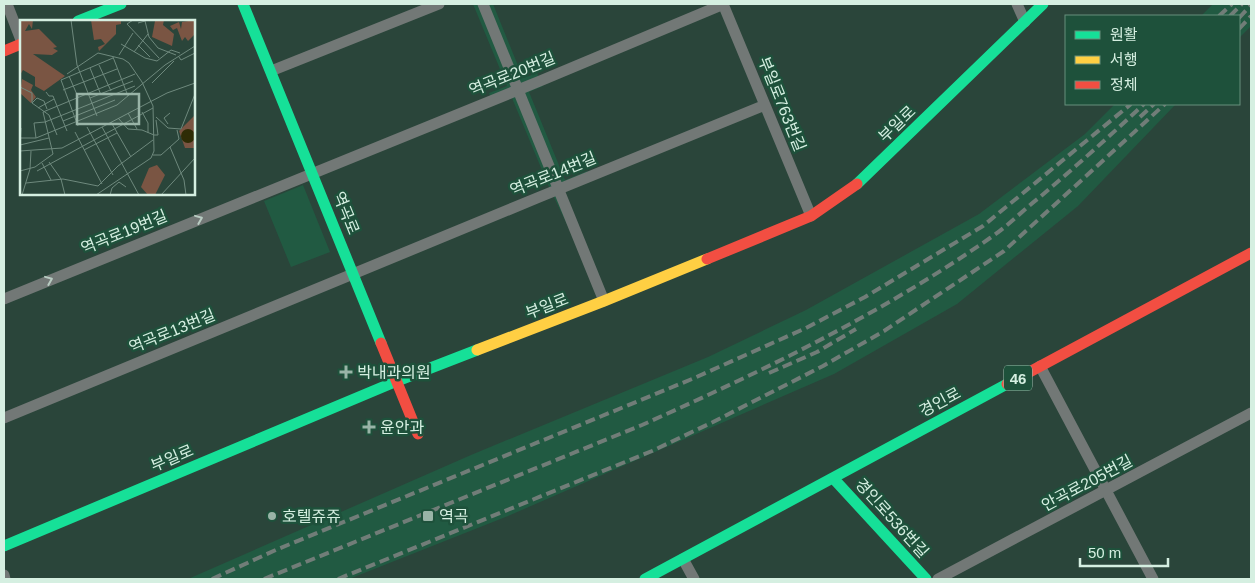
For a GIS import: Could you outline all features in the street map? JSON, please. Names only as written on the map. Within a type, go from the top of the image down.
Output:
[{"type":"street","points":[[7,4],[20,37]]},
{"type":"street","points":[[81,20],[121,4]]},
{"type":"street","name":"역곡로","points":[[243,4],[418,434]]},
{"type":"street","points":[[271,71],[439,4]]},
{"type":"street","points":[[483,4],[604,301]]},
{"type":"street","name":"역곡로20번길","points":[[312,173],[724,4]]},
{"type":"street","name":"부일로763번길","points":[[724,4],[811,216]]},
{"type":"street","points":[[1017,4],[1025,22]]},
{"type":"street","name":"부일로","points":[[4,546],[397,381],[604,301],[811,216],[849,191],[868,175],[1043,4]]},
{"type":"street","points":[[4,51],[20,44]]},
{"type":"street","name":"역곡로14번길","points":[[353,274],[765,105]]},
{"type":"street","name":"역곡로19번길","points":[[4,299],[312,173]]},
{"type":"street","name":"경인로","points":[[645,579],[1251,253]]},
{"type":"street","name":"역곡로13번길","points":[[4,418],[353,274]]},
{"type":"street","points":[[1040,366],[1153,579]]},
{"type":"street","name":"안곡로205번길","points":[[938,579],[1251,413]]},
{"type":"street","name":"경인로536번길","points":[[834,478],[926,579]]},
{"type":"street","points":[[682,559],[694,579]]},
{"type":"street","points":[[4,575],[5,579]]},
{"type":"shaded area","points":[[473,4],[493,4],[523,78],[537,73],[543,86],[529,92],[565,180],[587,171],[591,179],[559,189],[604,301],[549,187],[512,98],[494,105],[489,93],[507,86]]},
{"type":"shaded area","points":[[1213,4],[1251,4],[1251,26],[1240,37],[1240,15],[1202,15]]},
{"type":"shaded area","points":[[1114,105],[1175,105],[1078,206],[957,304],[834,374],[508,516],[349,579],[188,579],[471,455],[708,357],[806,310],[979,214],[1085,134]]},
{"type":"shaded area","points":[[303,185],[330,252],[291,267],[264,201]]},
{"type":"railway","points":[[1220,15],[1232,4]]},
{"type":"railway","points":[[1231,15],[1242,4]]},
{"type":"railway","points":[[1240,17],[1251,5]]},
{"type":"railway","points":[[1240,28],[1251,16]]},
{"type":"railway","points":[[212,579],[278,549],[692,379],[806,328],[865,297],[983,226],[1130,105]]},
{"type":"railway","points":[[264,579],[642,425],[732,384],[820,340],[907,292],[997,233],[1143,105]]},
{"type":"railway","points":[[1140,117],[1153,105]]},
{"type":"railway","points":[[338,579],[652,451],[823,366],[884,331],[1004,251],[1164,105]]},
{"type":"railway","points":[[769,373],[817,352],[856,329]]},
{"type":"traffic: fast","points":[[81,20],[121,4]]},
{"type":"traffic: fast","points":[[243,4],[381,343]]},
{"type":"traffic: fast","points":[[857,184],[1043,4]]},
{"type":"traffic: fast","points":[[4,546],[397,381],[477,350]]},
{"type":"traffic: fast","points":[[645,579],[1007,384]]},
{"type":"traffic: fast","points":[[833,478],[926,579]]},
{"type":"traffic: slow","points":[[477,350],[707,259]]},
{"type":"traffic: jam","points":[[4,51],[20,44]]},
{"type":"traffic: jam","points":[[707,259],[811,216],[857,184]]},
{"type":"traffic: jam","points":[[1007,384],[1251,253]]},
{"type":"traffic: jam","points":[[381,343],[418,434]]},
{"type":"place","name":"박내과의원","points":[[346,372]]},
{"type":"place","name":"윤안과","points":[[369,427]]},
{"type":"place","name":"호텔쥬쥬","points":[[272,516]]},
{"type":"place","name":"역곡","points":[[428,516]]}]
